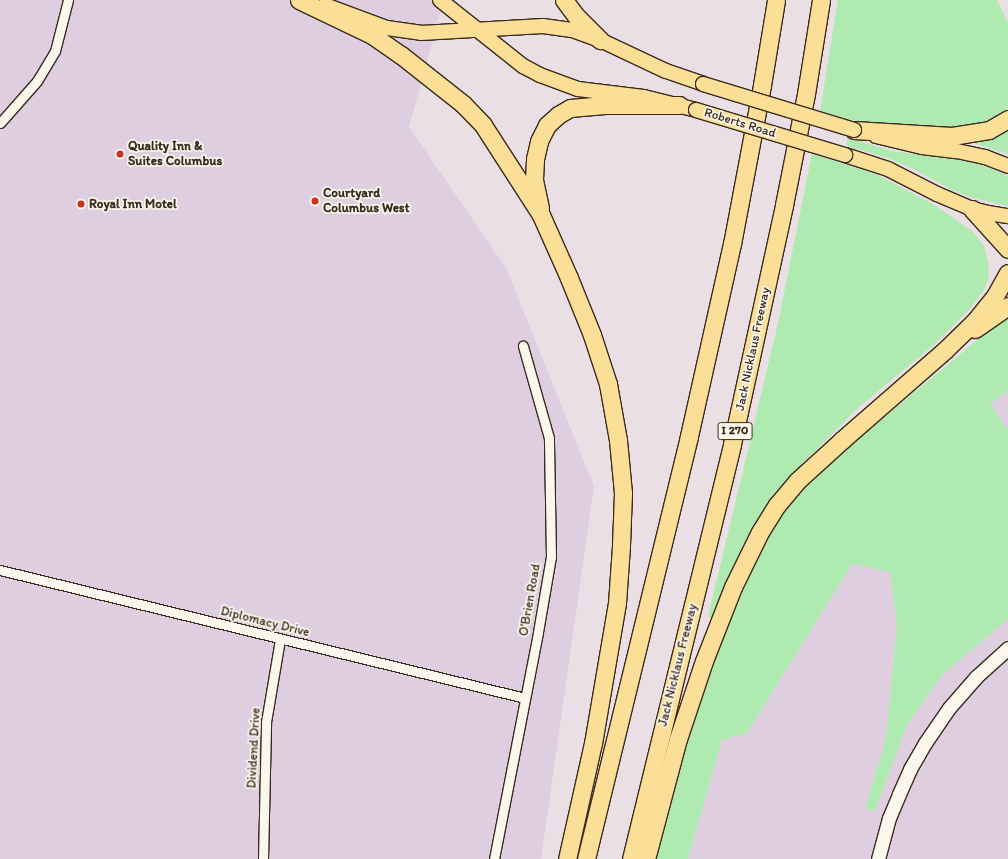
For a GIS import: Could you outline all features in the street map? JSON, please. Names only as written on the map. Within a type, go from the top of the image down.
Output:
[{"type":"highway","points":[[298,0],[372,35],[402,55],[464,104],[483,125],[541,215],[589,328],[608,384],[618,440],[622,492],[621,546],[617,603],[593,743],[567,859]]},
{"type":"highway","points":[[564,0],[577,17],[600,40]]},
{"type":"highway","points":[[586,859],[687,444],[718,306],[752,139],[776,0]]},
{"type":"highway","name":"Jack Nicklaus Freeway","points":[[631,859],[732,444],[784,205],[806,94],[821,0]]},
{"type":"highway","points":[[541,215],[534,179],[535,159],[539,141],[547,126],[558,115],[570,108],[591,106],[679,105]]},
{"type":"highway","points":[[854,130],[952,136],[989,130],[1008,119]]},
{"type":"highway","points":[[972,209],[1002,240],[1008,249]]},
{"type":"highway","points":[[646,859],[678,740],[704,661],[733,587],[760,532],[777,505],[798,481],[842,440],[946,350],[974,322],[995,296],[1008,274]]},
{"type":"highway","points":[[946,350],[1008,306]]},
{"type":"main road","name":"Roberts Road","points":[[312,0],[372,23],[403,31],[432,33],[543,26],[572,30],[600,40],[651,65],[703,84],[854,130],[922,147],[957,151],[985,157],[1008,166]]},
{"type":"main road","name":"Roberts Road","points":[[440,0],[523,66],[559,83],[578,89],[644,97],[696,110],[888,169],[937,194],[972,209],[1008,216]]},
{"type":"main road","points":[[878,859],[899,794],[910,769],[925,743],[949,708],[976,677],[1008,648]]},
{"type":"street","points":[[0,123],[37,81],[55,51],[68,0]]},
{"type":"street","name":"O'Brien Road","points":[[494,859],[550,557],[549,438],[523,346]]},
{"type":"street","name":"Diplomacy Drive","points":[[0,570],[525,698]]},
{"type":"street","name":"Dividend Drive","points":[[263,859],[266,722],[280,639]]},
{"type":"shaded area","points":[[0,0],[444,0],[409,127],[506,268],[594,486],[541,859],[0,859]]},
{"type":"shaded area","points":[[1008,391],[1008,430],[990,404]]},
{"type":"shaded area","points":[[852,564],[890,572],[897,625],[886,738],[865,809],[875,810],[907,725],[941,676],[1008,619],[1008,859],[688,859],[722,740],[747,733]]},
{"type":"green space","points":[[838,0],[997,0],[1008,23],[1008,108],[997,118],[982,125],[941,128],[870,125],[820,111]]},
{"type":"green space","points":[[1008,129],[1008,154],[976,144],[976,142],[992,137]]},
{"type":"green space","points":[[847,137],[892,151],[971,162],[995,170],[1008,176],[1008,206],[973,198],[956,192],[913,169],[888,158],[847,146]]},
{"type":"green space","points":[[812,154],[876,174],[933,204],[972,231],[984,246],[988,261],[989,277],[984,290],[969,310],[935,344],[859,407],[802,464],[775,497],[713,618],[708,617],[777,328]]},
{"type":"green space","points":[[1008,314],[1008,391],[990,404],[1008,430],[1008,619],[941,676],[907,725],[875,811],[865,809],[886,738],[897,625],[890,572],[852,564],[747,733],[722,740],[688,859],[654,859],[697,708],[735,603],[751,564],[771,529],[796,496],[842,453]]},
{"type":"place","name":"Quality Inn & Suites Columbus","points":[[120,154]]},
{"type":"place","name":"Courtyard Columbus West","points":[[315,201]]},
{"type":"place","name":"Royal Inn Motel","points":[[81,204]]}]
